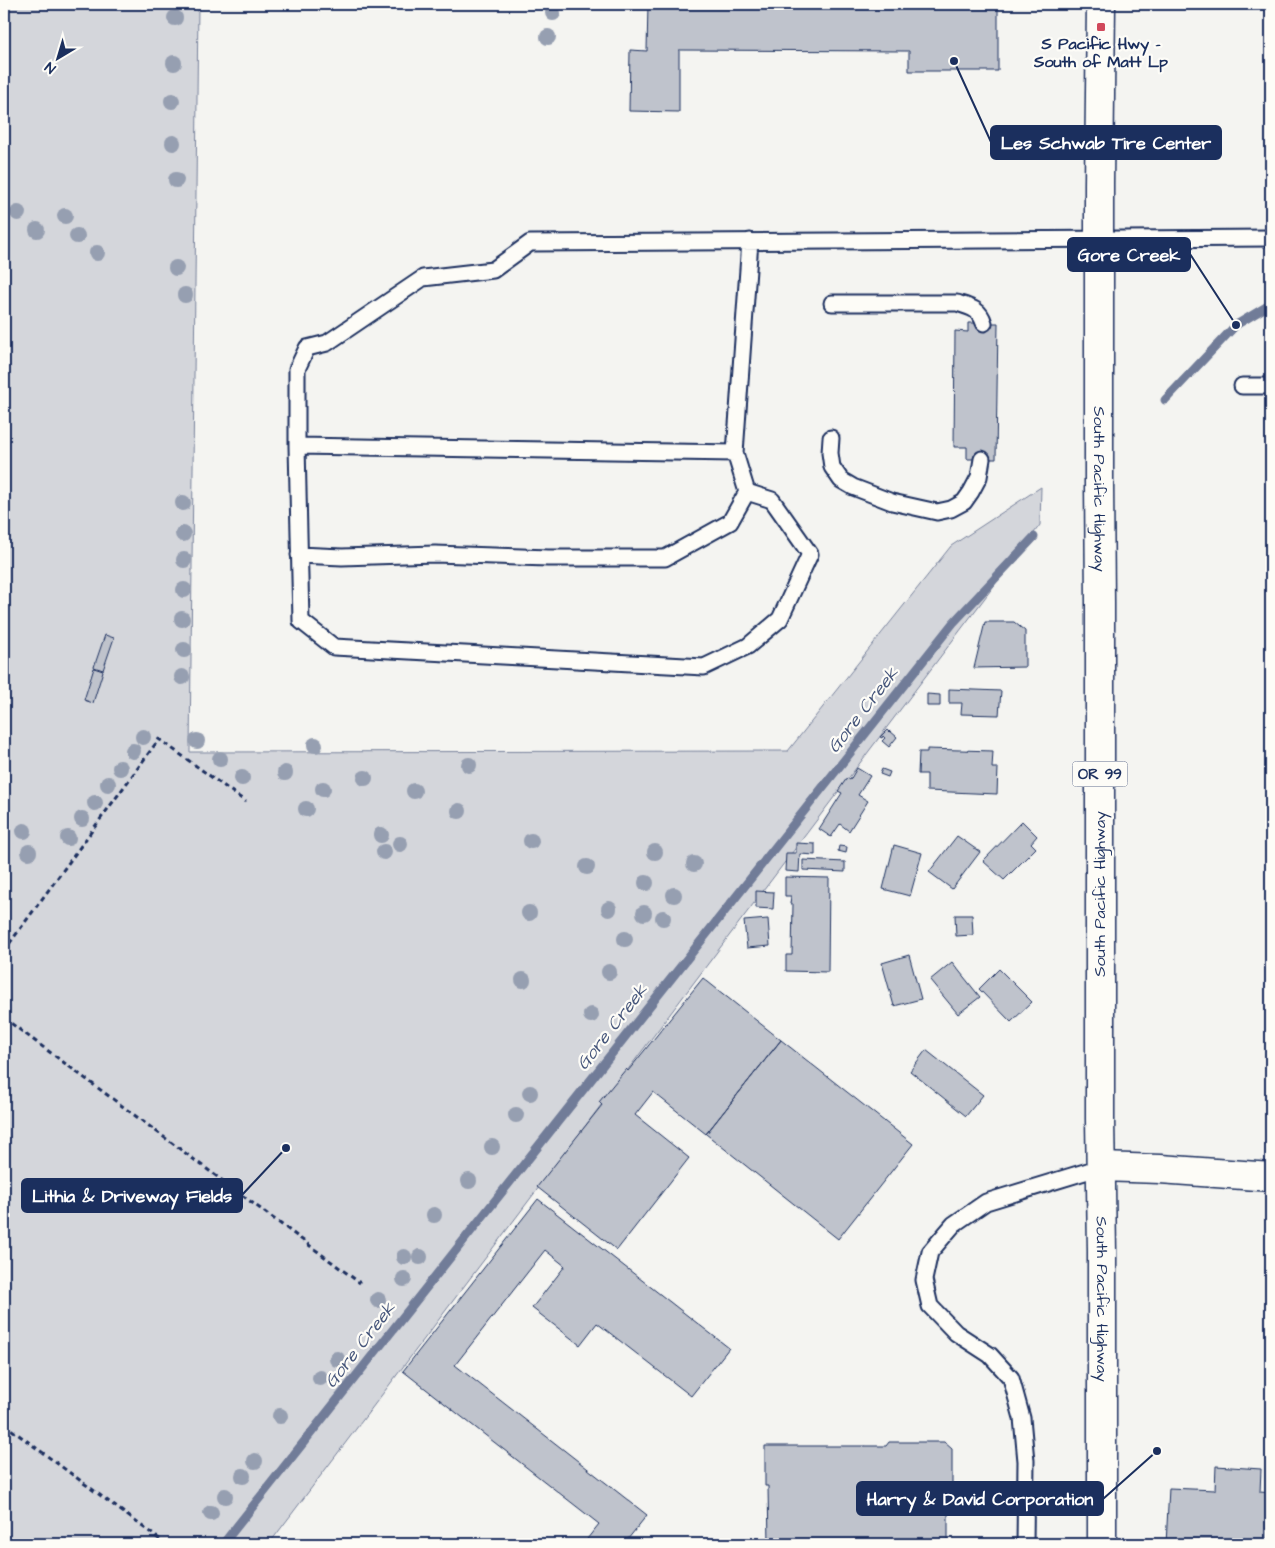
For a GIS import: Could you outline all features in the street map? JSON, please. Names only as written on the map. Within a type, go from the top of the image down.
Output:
[{"type":"main road","name":"South Pacific Highway","points":[[1101,4],[1099,238],[1102,1544]]},
{"type":"main road","points":[[1101,1167],[1271,1177]]},
{"type":"lane","points":[[748,492],[772,500],[810,554],[780,619],[748,646],[704,667],[334,647],[301,621],[297,369],[307,348],[327,343],[423,278],[493,270],[530,243],[1271,238]]},
{"type":"lane","points":[[299,555],[342,558],[435,554],[548,558],[665,558],[730,522],[748,492],[735,453],[750,241]]},
{"type":"lane","points":[[832,303],[957,303],[971,307],[982,315],[984,323]]},
{"type":"lane","points":[[1242,386],[1271,386]]},
{"type":"lane","points":[[831,438],[830,453],[832,467],[841,480],[853,487],[892,502],[937,512],[951,509],[964,502],[979,477],[982,459]]},
{"type":"lane","points":[[297,446],[735,453]]},
{"type":"lane","points":[[1025,1544],[1026,1461],[1022,1418],[1010,1378],[990,1355],[956,1333],[930,1306],[924,1280],[930,1252],[954,1224],[986,1202],[1101,1167]]},
{"type":"path","points":[[4,951],[159,739],[246,802]]},
{"type":"path","points":[[4,1018],[360,1283]]},
{"type":"path","points":[[4,1424],[166,1544]]},
{"type":"shaded area","points":[[4,4],[198,4],[190,752],[788,751],[951,546],[1041,487],[1040,525],[269,1544],[4,1544]]},
{"type":"building","points":[[648,4],[998,4],[998,71],[909,71],[909,51],[679,50],[679,112],[629,111],[630,50],[647,51]]},
{"type":"building","points":[[968,323],[998,323],[996,459],[967,459],[967,447],[954,447],[955,331],[968,332]]},
{"type":"building","points":[[985,622],[1014,622],[1025,631],[1025,667],[974,668]]},
{"type":"building","points":[[105,635],[114,638],[103,670],[94,667]]},
{"type":"building","points":[[94,668],[103,671],[93,703],[84,700]]},
{"type":"building","points":[[949,689],[1001,691],[999,715],[961,714],[962,703],[949,703]]},
{"type":"building","points":[[927,694],[940,695],[940,706],[927,706]]},
{"type":"building","points":[[887,730],[897,737],[889,747],[882,741],[885,738],[883,736],[882,738],[880,737]]},
{"type":"building","points":[[927,749],[993,751],[992,768],[998,768],[997,794],[927,791],[927,774],[918,774],[919,752],[927,752]]},
{"type":"building","points":[[857,768],[870,776],[858,795],[868,801],[849,831],[840,824],[831,837],[819,829],[842,793],[838,791],[847,778],[850,780]]},
{"type":"building","points":[[882,769],[890,772],[888,777],[880,774]]},
{"type":"building","points":[[1022,821],[1037,836],[1031,843],[1036,848],[1004,880],[983,861]]},
{"type":"building","points":[[957,836],[980,852],[952,889],[929,872]]},
{"type":"building","points":[[796,843],[815,844],[815,855],[800,854],[799,872],[785,871],[786,853],[796,853]]},
{"type":"building","points":[[894,845],[922,853],[910,896],[883,889]]},
{"type":"building","points":[[839,846],[847,847],[846,853],[838,851]]},
{"type":"building","points":[[803,860],[845,862],[845,872],[803,870]]},
{"type":"building","points":[[785,877],[829,878],[828,972],[786,971],[786,955],[792,955],[793,904],[790,904],[791,896],[785,896]]},
{"type":"building","points":[[756,891],[774,892],[773,909],[756,908]]},
{"type":"building","points":[[955,915],[972,915],[973,935],[956,936]]},
{"type":"building","points":[[768,919],[770,946],[747,948],[744,921]]},
{"type":"building","points":[[909,955],[921,999],[894,1006],[882,963]]},
{"type":"building","points":[[952,962],[980,997],[958,1014],[930,980]]},
{"type":"building","points":[[999,969],[1032,1002],[1011,1022],[979,989]]},
{"type":"building","points":[[703,978],[781,1040],[706,1134],[653,1092],[635,1115],[689,1158],[617,1250],[537,1187],[602,1105],[599,1102],[626,1069],[628,1071]]},
{"type":"building","points":[[781,1040],[913,1144],[838,1239],[706,1134]]},
{"type":"building","points":[[926,1050],[983,1095],[966,1116],[910,1071]]},
{"type":"building","points":[[538,1199],[729,1348],[691,1396],[597,1323],[580,1345],[532,1308],[565,1266],[545,1250],[455,1365],[647,1515],[624,1544],[622,1542],[621,1544],[594,1544],[587,1539],[599,1524],[403,1371]]},
{"type":"building","points":[[889,1442],[944,1442],[952,1449],[952,1485],[948,1489],[948,1544],[769,1544],[768,1486],[765,1486],[765,1446],[886,1446]]},
{"type":"building","points":[[1216,1466],[1261,1469],[1260,1492],[1271,1493],[1271,1544],[1166,1544],[1169,1488],[1215,1490]]},
{"type":"waterway","name":"Gore Creek","points":[[1165,400],[1236,325],[1271,304]]},
{"type":"waterway","name":"Gore Creek","points":[[223,1544],[953,623],[1034,537]]},
{"type":"place","name":"S Pacific Hwy - South of Matt Lp","points":[[1101,27]]},
{"type":"place","name":"Les Schwab Tire Center","points":[[954,61]]},
{"type":"place","name":"Gore Creek","points":[[1236,325]]},
{"type":"place","name":"Lithia & Driveway Fields","points":[[286,1148]]},
{"type":"place","name":"Harry & David Corporation","points":[[1157,1451]]}]
